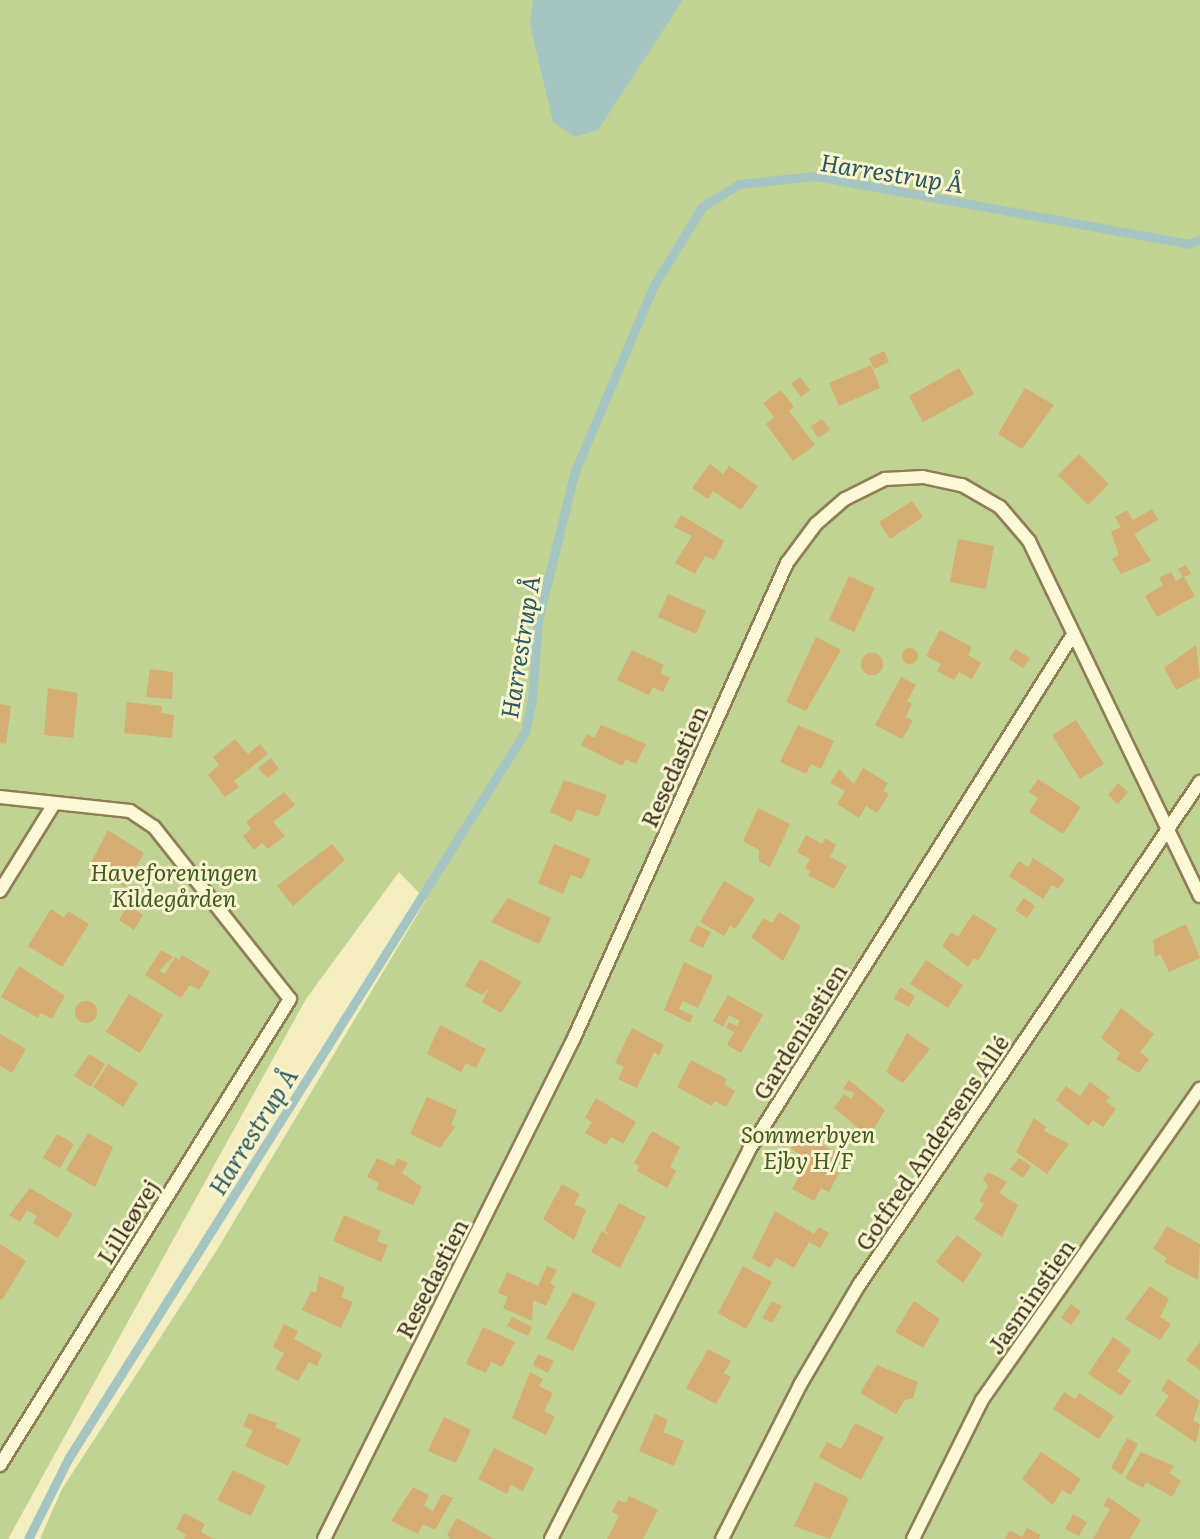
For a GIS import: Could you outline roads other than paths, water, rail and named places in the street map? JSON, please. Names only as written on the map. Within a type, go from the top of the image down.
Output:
[{"type":"lane","name":"Resedastien","points":[[324,1539],[574,1038],[787,563],[816,524],[845,499],[885,479],[923,477],[962,485],[1000,507],[1029,541],[1072,636],[1169,827],[1200,896]]},
{"type":"lane","name":"Gardeniastien","points":[[551,1539],[749,1150],[1072,636]]},
{"type":"lane","name":"Gotfred Andersens Allé","points":[[722,1539],[800,1385],[859,1286],[1200,782]]},
{"type":"lane","points":[[0,797],[54,804],[0,891]]},
{"type":"lane","name":"Lilleøvej","points":[[0,1465],[290,999],[154,828],[130,811],[54,804]]},
{"type":"lane","name":"Jasminstien","points":[[913,1539],[982,1400],[1200,1089]]},
{"type":"water","points":[[533,0],[683,0],[598,130],[575,137],[553,122],[530,24]]},
{"type":"waterway","name":"Harrestrup Å","points":[[28,1539],[68,1459],[525,732],[532,698],[538,620],[575,471],[653,287],[702,207],[739,184],[815,176],[1189,244],[1200,239]]},
{"type":"park label","name":"Haveforeningen Kildegården","points":[[174,884]]},
{"type":"park label","name":"Sommerbyen Ejby H/F","points":[[808,1146]]}]
